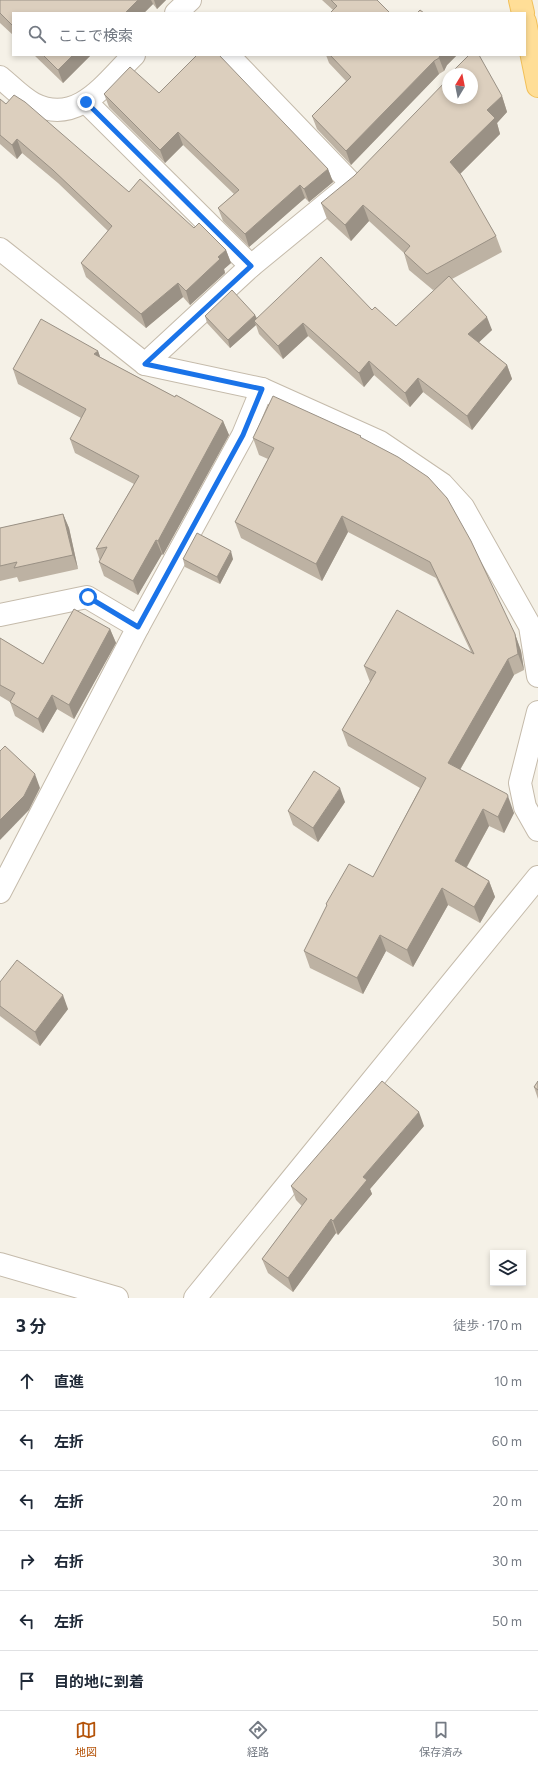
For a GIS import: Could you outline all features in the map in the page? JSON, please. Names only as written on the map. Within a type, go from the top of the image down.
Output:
[{"type":"main road","points":[[526,33],[538,86]]},
{"type":"street","points":[[0,77],[33,103],[45,108],[66,110],[86,102],[133,56]]},
{"type":"street","points":[[229,56],[351,183]]},
{"type":"street","points":[[86,102],[251,266]]},
{"type":"street","points":[[145,364],[251,266],[351,183],[367,166]]},
{"type":"street","points":[[0,249],[145,364],[262,389],[380,442],[442,484],[463,507],[530,626],[538,676]]},
{"type":"street","points":[[0,892],[138,627],[243,435],[262,389]]},
{"type":"street","points":[[0,615],[88,597],[138,627]]},
{"type":"street","points":[[538,712],[520,783],[524,807],[538,830]]},
{"type":"street","points":[[195,1298],[538,877]]},
{"type":"street","points":[[0,1264],[117,1298]]},
{"type":"building","points":[[0,0],[138,0],[126,12],[12,12],[12,25],[0,13]]},
{"type":"building","points":[[331,0],[377,0],[389,12],[331,12],[337,6]]},
{"type":"building","points":[[44,56],[72,56],[58,70]]},
{"type":"building","points":[[196,56],[220,56],[328,169],[304,189],[300,185],[245,234],[218,208],[239,190],[178,132],[160,150],[104,94],[130,67],[159,93]]},
{"type":"building","points":[[331,56],[440,56],[346,151],[312,116],[351,77]]},
{"type":"building","points":[[468,56],[480,56],[502,96],[487,110],[495,118],[450,162],[461,175],[496,236],[427,274],[404,253],[410,246],[363,205],[345,225],[321,203],[354,176],[442,85],[442,104],[478,104],[478,68],[456,68]]},
{"type":"building","points":[[14,95],[25,102],[129,192],[140,179],[194,228],[199,223],[226,250],[218,257],[220,259],[186,291],[178,283],[141,314],[81,263],[112,226],[53,170],[17,139],[12,145],[0,135],[0,99],[6,104]]},
{"type":"building","points":[[321,257],[372,310],[375,307],[396,326],[449,276],[487,317],[468,334],[507,365],[467,416],[418,378],[405,393],[369,361],[359,373],[303,323],[278,346],[254,321]]},
{"type":"building","points":[[232,290],[255,315],[228,340],[205,316]]},
{"type":"building","points":[[41,319],[98,351],[94,354],[175,397],[176,395],[223,421],[158,541],[156,540],[133,581],[99,562],[107,547],[96,549],[139,476],[70,439],[86,409],[13,369]]},
{"type":"building","points":[[273,396],[361,436],[360,437],[398,457],[428,477],[447,498],[471,541],[515,634],[518,654],[508,659],[448,763],[507,794],[508,796],[498,817],[483,809],[455,861],[489,881],[474,907],[442,888],[407,950],[380,935],[357,978],[304,951],[327,905],[326,904],[349,864],[373,877],[426,778],[342,730],[376,672],[364,666],[397,610],[474,654],[430,562],[342,516],[316,564],[235,522],[274,448],[253,438]]},
{"type":"building","points":[[63,514],[73,555],[14,568],[17,562],[0,566],[0,528]]},
{"type":"building","points":[[197,533],[231,551],[217,577],[183,559]]},
{"type":"building","points":[[74,609],[110,629],[69,705],[52,695],[38,719],[10,702],[15,693],[0,685],[0,638],[43,664]]},
{"type":"building","points":[[5,746],[35,774],[24,796],[0,820],[0,751]]},
{"type":"building","points":[[314,771],[340,788],[313,828],[288,811]]},
{"type":"building","points":[[17,960],[63,995],[35,1032],[0,1006],[0,982]]},
{"type":"building","points":[[382,1081],[419,1112],[363,1177],[367,1180],[333,1221],[331,1219],[288,1278],[262,1259],[307,1199],[291,1186]]},
{"type":"building","points":[[538,1081],[538,1090],[534,1087]]},
{"type":"route","points":[[86,102],[251,266],[145,364],[262,389],[243,435],[138,627],[88,597]]}]
